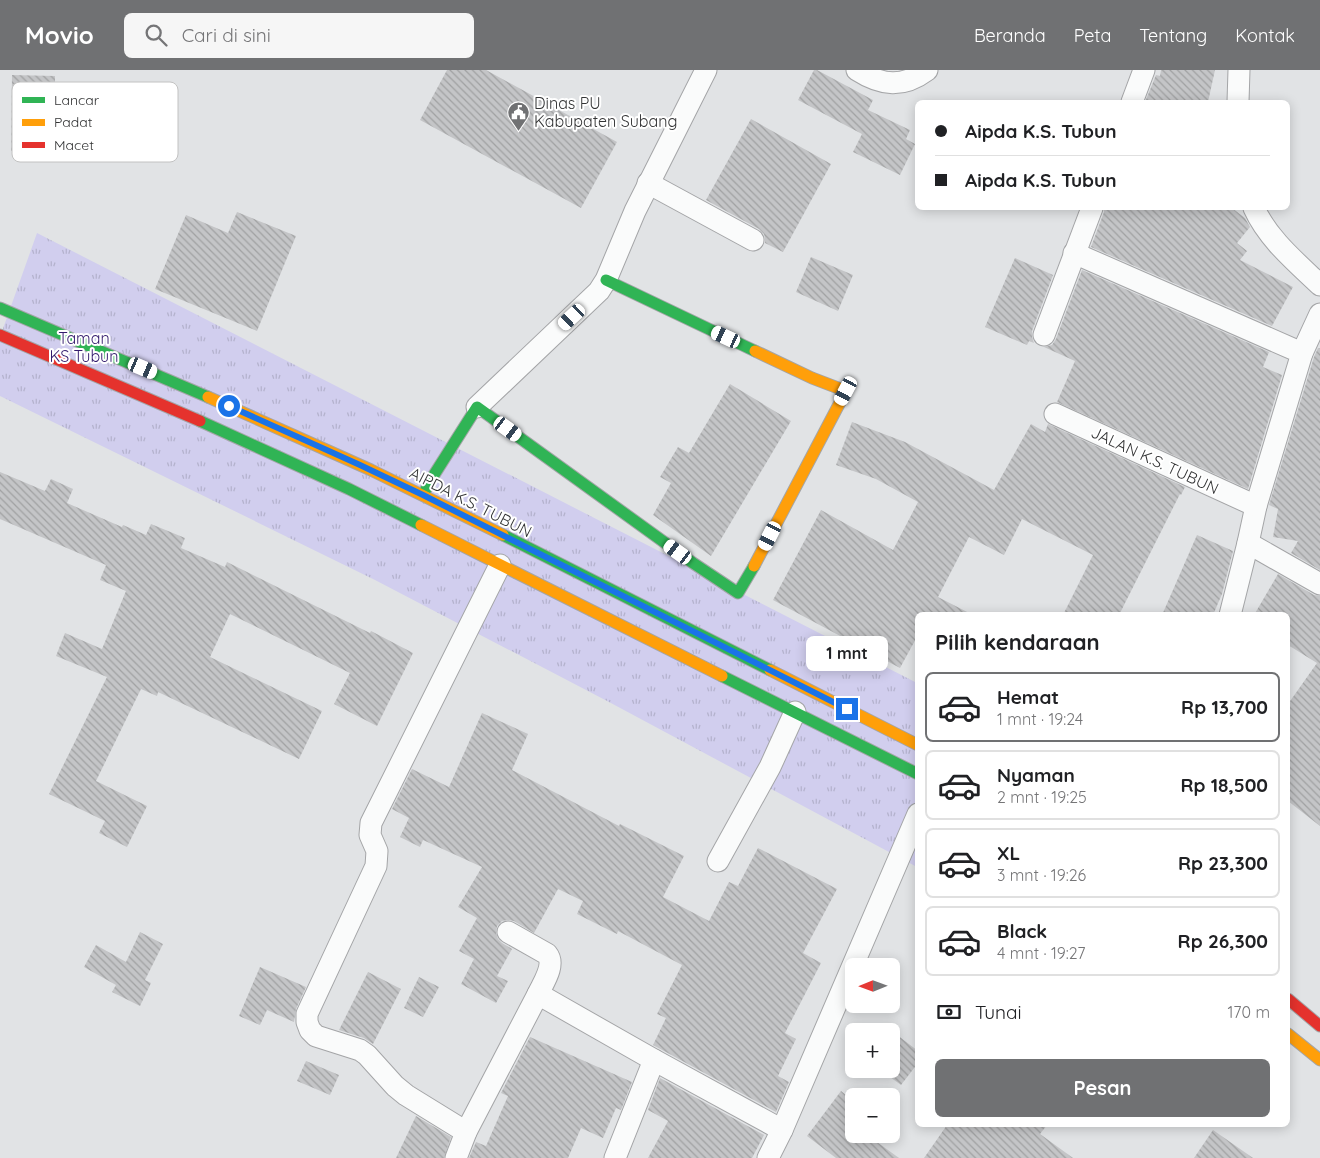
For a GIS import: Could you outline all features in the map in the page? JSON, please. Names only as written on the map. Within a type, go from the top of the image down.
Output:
[{"type":"street","points":[[423,495],[477,407],[599,292],[648,183],[706,70]]},
{"type":"street","points":[[857,70],[869,78],[895,84],[905,82],[927,70]]},
{"type":"street","points":[[1133,100],[1144,70]]},
{"type":"street","points":[[1238,100],[1239,70]]},
{"type":"street","points":[[648,183],[753,240]]},
{"type":"street","points":[[1044,334],[1091,210]]},
{"type":"street","points":[[1255,210],[1278,244],[1320,285]]},
{"type":"street","points":[[1074,253],[1302,353]]},
{"type":"street","points":[[477,407],[693,563],[738,593],[762,552],[846,391],[812,378],[606,280]]},
{"type":"street","name":"AIPDA K.S. TUBUN","points":[[0,308],[213,398],[423,495],[915,743]]},
{"type":"street","points":[[1231,612],[1256,506],[1302,353],[1320,314]]},
{"type":"street","points":[[0,336],[212,426],[349,489],[915,772]]},
{"type":"street","name":"JALAN K.S. TUBUN","points":[[1055,414],[1256,506]]},
{"type":"street","points":[[1248,543],[1320,584]]},
{"type":"street","points":[[466,1132],[406,1095],[360,1050],[316,1036],[310,1030],[307,1014],[376,866],[378,851],[370,835],[371,823],[500,565]]},
{"type":"street","points":[[718,861],[770,767],[795,712]]},
{"type":"street","points":[[768,1158],[782,1130],[915,821]]},
{"type":"street","points":[[456,1158],[466,1132],[538,994],[550,966],[550,957],[547,954],[508,932]]},
{"type":"street","points":[[538,994],[782,1130]]},
{"type":"street","points":[[1290,1001],[1320,1026]]},
{"type":"street","points":[[1290,1036],[1320,1060]]},
{"type":"street","points":[[615,1158],[654,1060]]},
{"type":"green space","name":"Taman KS Tubun","points":[[37,233],[915,682],[915,866],[609,702],[375,580],[0,396],[0,337]]},
{"type":"building","name":"Dinas PU Kabupaten Subang","points":[[447,70],[486,70],[617,142],[581,208],[420,120]]},
{"type":"building","points":[[814,70],[873,100],[868,110],[910,130],[906,139],[915,144],[900,175],[853,152],[862,134],[798,100]]},
{"type":"building","points":[[1161,70],[1215,70],[1208,100],[1146,100],[1156,75],[1160,76]]},
{"type":"building","points":[[12,75],[55,76],[55,82],[12,82],[11,151]]},
{"type":"building","points":[[751,119],[831,164],[783,252],[765,243],[764,234],[759,229],[706,200]]},
{"type":"building","points":[[1104,210],[1235,210],[1245,218],[1250,227],[1237,243],[1247,251],[1240,260],[1293,287],[1272,326],[1091,247]]},
{"type":"building","points":[[237,212],[296,236],[257,331],[155,289],[186,215],[228,233]]},
{"type":"building","points":[[811,257],[853,275],[838,311],[796,292]]},
{"type":"building","points":[[1015,258],[1053,275],[1032,331],[1034,343],[1029,341],[1027,345],[985,327]]},
{"type":"building","points":[[1082,270],[1269,352],[1263,367],[1282,375],[1248,489],[1057,402],[1075,361],[1044,347],[1052,345],[1056,339]]},
{"type":"building","points":[[1318,348],[1320,348],[1320,570],[1291,553],[1298,541],[1273,537],[1278,509],[1269,505]]},
{"type":"building","points":[[730,384],[791,421],[711,556],[653,515],[671,483],[660,477],[678,447],[689,453]]},
{"type":"building","points":[[852,422],[905,442],[994,490],[1031,424],[1045,432],[1048,424],[1185,487],[1121,612],[1064,612],[1093,555],[1022,519],[1004,555],[969,537],[938,597],[967,612],[915,612],[915,640],[900,668],[773,600],[821,510],[893,550],[918,502],[876,479],[836,465]]},
{"type":"building","points":[[0,472],[45,491],[51,479],[73,489],[67,503],[122,527],[123,525],[146,535],[151,524],[185,538],[181,548],[225,567],[227,562],[413,653],[377,726],[334,704],[350,673],[230,614],[210,657],[322,711],[299,759],[158,692],[157,696],[141,689],[96,781],[147,806],[127,847],[99,833],[105,821],[49,794],[107,677],[56,656],[65,633],[102,649],[126,591],[100,580],[106,565],[0,519]]},
{"type":"building","points":[[1197,535],[1233,551],[1222,594],[1214,612],[1163,612]]},
{"type":"building","points":[[1278,574],[1314,595],[1320,596],[1320,826],[1290,803],[1290,701],[1317,663],[1290,646],[1290,612],[1256,612]]},
{"type":"building","points":[[482,713],[528,734],[512,770],[619,826],[620,824],[684,856],[663,897],[709,921],[729,882],[738,886],[758,848],[837,889],[803,953],[821,963],[785,1033],[796,1039],[778,1076],[789,1082],[776,1112],[653,1045],[666,1018],[657,1014],[682,965],[618,931],[617,934],[577,914],[583,901],[558,889],[534,933],[514,921],[502,921],[497,926],[496,933],[498,939],[512,949],[497,976],[508,981],[496,1003],[461,984],[474,959],[459,951],[477,918],[458,907],[482,867],[423,840],[420,847],[400,837],[409,818],[392,809],[412,769],[449,787]]},
{"type":"building","points":[[140,932],[163,944],[145,980],[151,983],[140,1006],[112,992],[116,985],[84,967],[96,945],[126,962]]},
{"type":"building","points":[[260,967],[306,987],[296,1009],[294,1022],[267,1010],[260,1025],[239,1016]]},
{"type":"building","points":[[368,972],[401,989],[373,1044],[364,1038],[339,1030]]},
{"type":"building","points":[[419,977],[439,987],[423,1017],[404,1008]]},
{"type":"building","points":[[530,1037],[632,1082],[621,1110],[616,1108],[603,1138],[581,1128],[568,1158],[469,1158],[476,1142],[486,1146],[508,1096],[501,1093]]},
{"type":"building","points":[[900,1037],[915,1049],[915,1067],[901,1085],[891,1078],[900,1078]]},
{"type":"building","points":[[306,1061],[339,1075],[330,1095],[297,1081]]},
{"type":"building","points":[[660,1078],[764,1135],[752,1158],[648,1158],[668,1121],[648,1110]]},
{"type":"building","points":[[841,1091],[845,1094],[845,1143],[878,1143],[899,1158],[836,1158],[807,1136]]},
{"type":"building","points":[[416,1116],[451,1137],[444,1158],[396,1158]]},
{"type":"building","points":[[946,1127],[1045,1127],[1040,1134],[1073,1158],[924,1158]]},
{"type":"building","points":[[1213,1130],[1253,1158],[1194,1158]]},
{"type":"traffic: fast","points":[[606,280],[755,351]]},
{"type":"traffic: fast","points":[[0,308],[208,397]]},
{"type":"traffic: fast","points":[[423,495],[477,407],[693,563],[738,593],[754,566]]},
{"type":"traffic: fast","points":[[200,421],[349,489],[421,525]]},
{"type":"traffic: fast","points":[[503,535],[770,670]]},
{"type":"traffic: fast","points":[[722,676],[915,772]]},
{"type":"traffic: slow","points":[[754,566],[846,391],[812,378],[755,351]]},
{"type":"traffic: slow","points":[[208,397],[371,470],[503,535]]},
{"type":"traffic: slow","points":[[421,525],[722,676]]},
{"type":"traffic: slow","points":[[770,670],[915,743]]},
{"type":"traffic: slow","points":[[1290,1036],[1320,1060]]},
{"type":"traffic: jam","points":[[0,335],[200,421]]},
{"type":"traffic: jam","points":[[1290,1001],[1320,1026]]},
{"type":"place","name":"Dinas PU Kabupaten Subang","points":[[518,131]]},
{"type":"route","points":[[229,406],[423,495],[847,709]]}]
